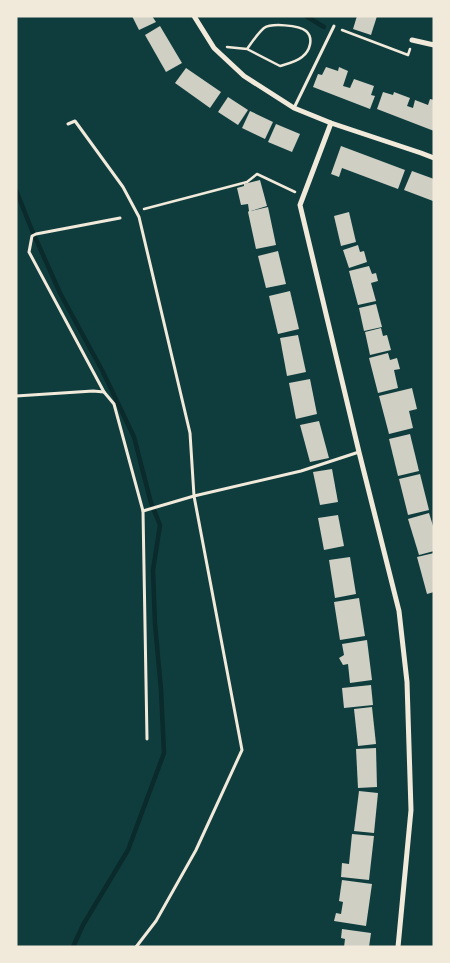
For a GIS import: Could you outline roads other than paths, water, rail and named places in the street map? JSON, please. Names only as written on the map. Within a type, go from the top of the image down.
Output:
[{"type":"street","points":[[194,16],[214,48],[244,76],[294,108],[330,123],[434,158]]},
{"type":"street","points":[[412,40],[434,45]]},
{"type":"street","points":[[330,123],[300,205],[399,611],[407,682],[410,810],[398,947]]},
{"type":"lane","points":[[294,108],[334,26]]},
{"type":"lane","points":[[68,124],[75,121],[123,187],[139,217],[190,433],[194,496],[242,750],[196,850],[156,921],[136,947]]},
{"type":"lane","points":[[120,218],[34,235],[29,252],[104,392],[114,404],[143,511],[147,739]]},
{"type":"lane","points":[[16,396],[104,392]]},
{"type":"lane","points":[[143,511],[194,496],[300,471],[359,452]]},
{"type":"waterway","points":[[306,16],[324,27]]},
{"type":"waterway","points":[[16,190],[60,293],[103,372],[134,437],[151,503],[160,525],[153,570],[164,753],[128,850],[83,925],[73,947]]}]
